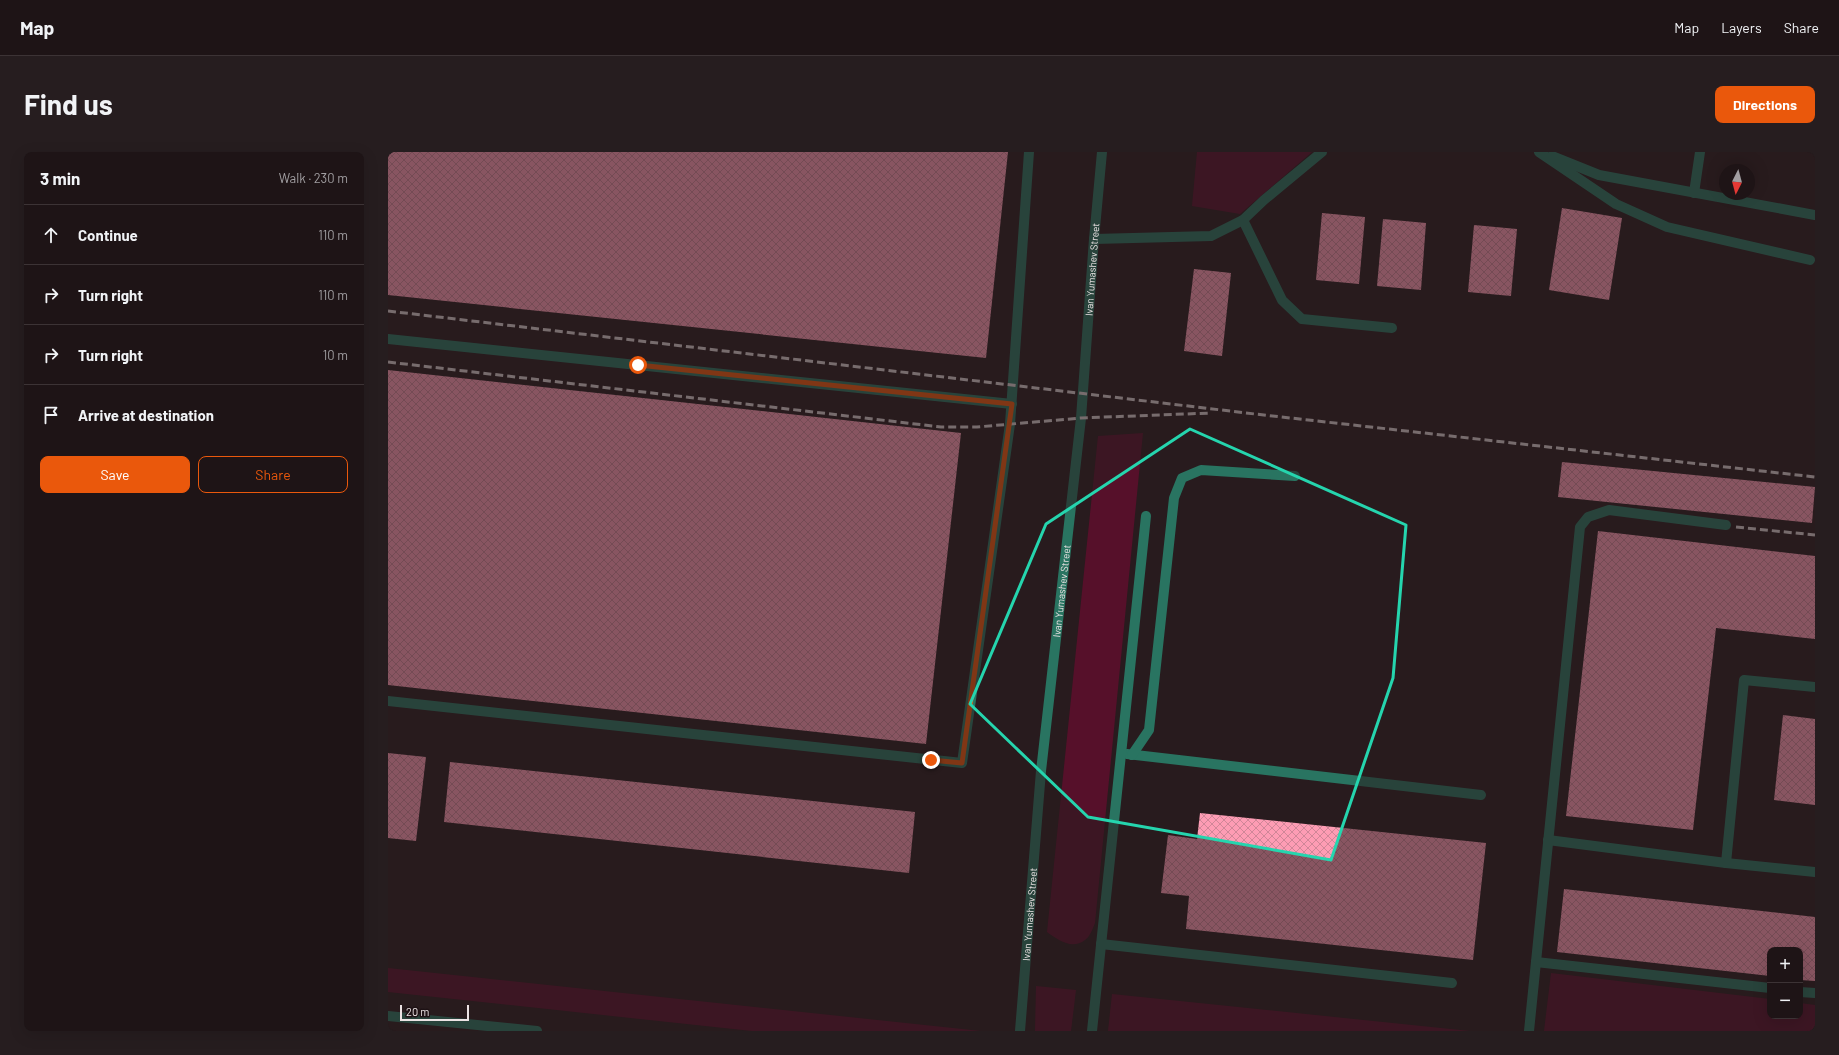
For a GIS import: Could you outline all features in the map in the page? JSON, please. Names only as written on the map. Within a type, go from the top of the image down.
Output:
[{"type":"street","points":[[388,701],[962,763],[1012,404],[1029,152]]},
{"type":"street","name":"Ivan Yumashev Street","points":[[1020,1031],[1041,771],[1083,400],[1094,240],[1102,152]]},
{"type":"street","points":[[1094,240],[1212,236],[1243,220],[1264,200],[1322,152]]},
{"type":"street","points":[[1539,152],[1616,204],[1667,227],[1810,260]]},
{"type":"street","points":[[1543,152],[1599,175],[1815,215]]},
{"type":"street","points":[[1694,193],[1700,152]]},
{"type":"street","points":[[1243,220],[1282,300],[1302,319],[1392,328]]},
{"type":"street","points":[[388,339],[1012,404]]},
{"type":"street","points":[[1132,755],[1149,730],[1174,498],[1182,478],[1201,470],[1295,476]]},
{"type":"street","points":[[1529,1031],[1580,527],[1588,518],[1609,510],[1726,525]]},
{"type":"street","points":[[1092,1031],[1146,516]]},
{"type":"street","points":[[1726,863],[1744,680],[1815,687]]},
{"type":"street","points":[[1121,754],[1481,795]]},
{"type":"street","points":[[1548,840],[1726,863],[1815,872]]},
{"type":"street","points":[[1101,944],[1452,983]]},
{"type":"street","points":[[1536,962],[1767,988]]},
{"type":"street","points":[[1803,992],[1815,993]]},
{"type":"street","points":[[388,1016],[537,1031]]},
{"type":"highlighted area","points":[[1190,429],[1406,525],[1393,678],[1331,860],[1088,817],[970,704],[1046,524]]},
{"type":"shaded area","points":[[1197,152],[1312,152],[1240,214],[1192,206]]},
{"type":"shaded area","points":[[1143,433],[1095,923],[1087,939],[1080,943],[1070,944],[1060,941],[1047,932],[1098,436]]},
{"type":"shaded area","points":[[388,968],[981,1031],[752,1031],[388,992]]},
{"type":"shaded area","points":[[1551,973],[1767,999],[1767,1019],[1803,1019],[1803,1003],[1815,1005],[1815,1031],[1544,1031]]},
{"type":"shaded area","points":[[1036,986],[1076,990],[1071,1031],[1035,1031]]},
{"type":"shaded area","points":[[1112,994],[1470,1031],[1108,1031]]},
{"type":"building","points":[[388,152],[1008,152],[986,358],[388,295]]},
{"type":"building","points":[[1562,208],[1622,218],[1609,300],[1549,290]]},
{"type":"building","points":[[1322,213],[1365,217],[1359,284],[1316,280]]},
{"type":"building","points":[[1383,219],[1426,223],[1421,290],[1377,286]]},
{"type":"building","points":[[1474,225],[1517,229],[1511,296],[1468,292]]},
{"type":"building","points":[[1194,269],[1231,273],[1222,356],[1184,351]]},
{"type":"building","points":[[388,370],[961,433],[926,744],[388,685]]},
{"type":"building","points":[[1562,462],[1815,487],[1812,523],[1558,497]]},
{"type":"building","points":[[1598,531],[1815,556],[1815,639],[1716,628],[1693,830],[1566,816]]},
{"type":"building","points":[[1783,715],[1815,719],[1815,805],[1774,800]]},
{"type":"building","points":[[388,753],[426,757],[416,841],[388,838]]},
{"type":"building","points":[[450,762],[915,812],[909,873],[444,822]]},
{"type":"building","points":[[1200,813],[1486,843],[1473,960],[1186,929],[1189,896],[1161,893],[1168,835],[1197,839]]},
{"type":"building","points":[[1564,889],[1815,917],[1815,981],[1803,980],[1803,947],[1767,947],[1767,976],[1557,952]]},
{"type":"railway","points":[[388,311],[1255,414],[1815,477]]},
{"type":"railway","points":[[388,362],[941,427],[977,427],[1081,418],[1211,413]]},
{"type":"railway","points":[[1736,527],[1815,535]]},
{"type":"route","points":[[638,365],[1012,404],[962,763],[931,760]]}]
